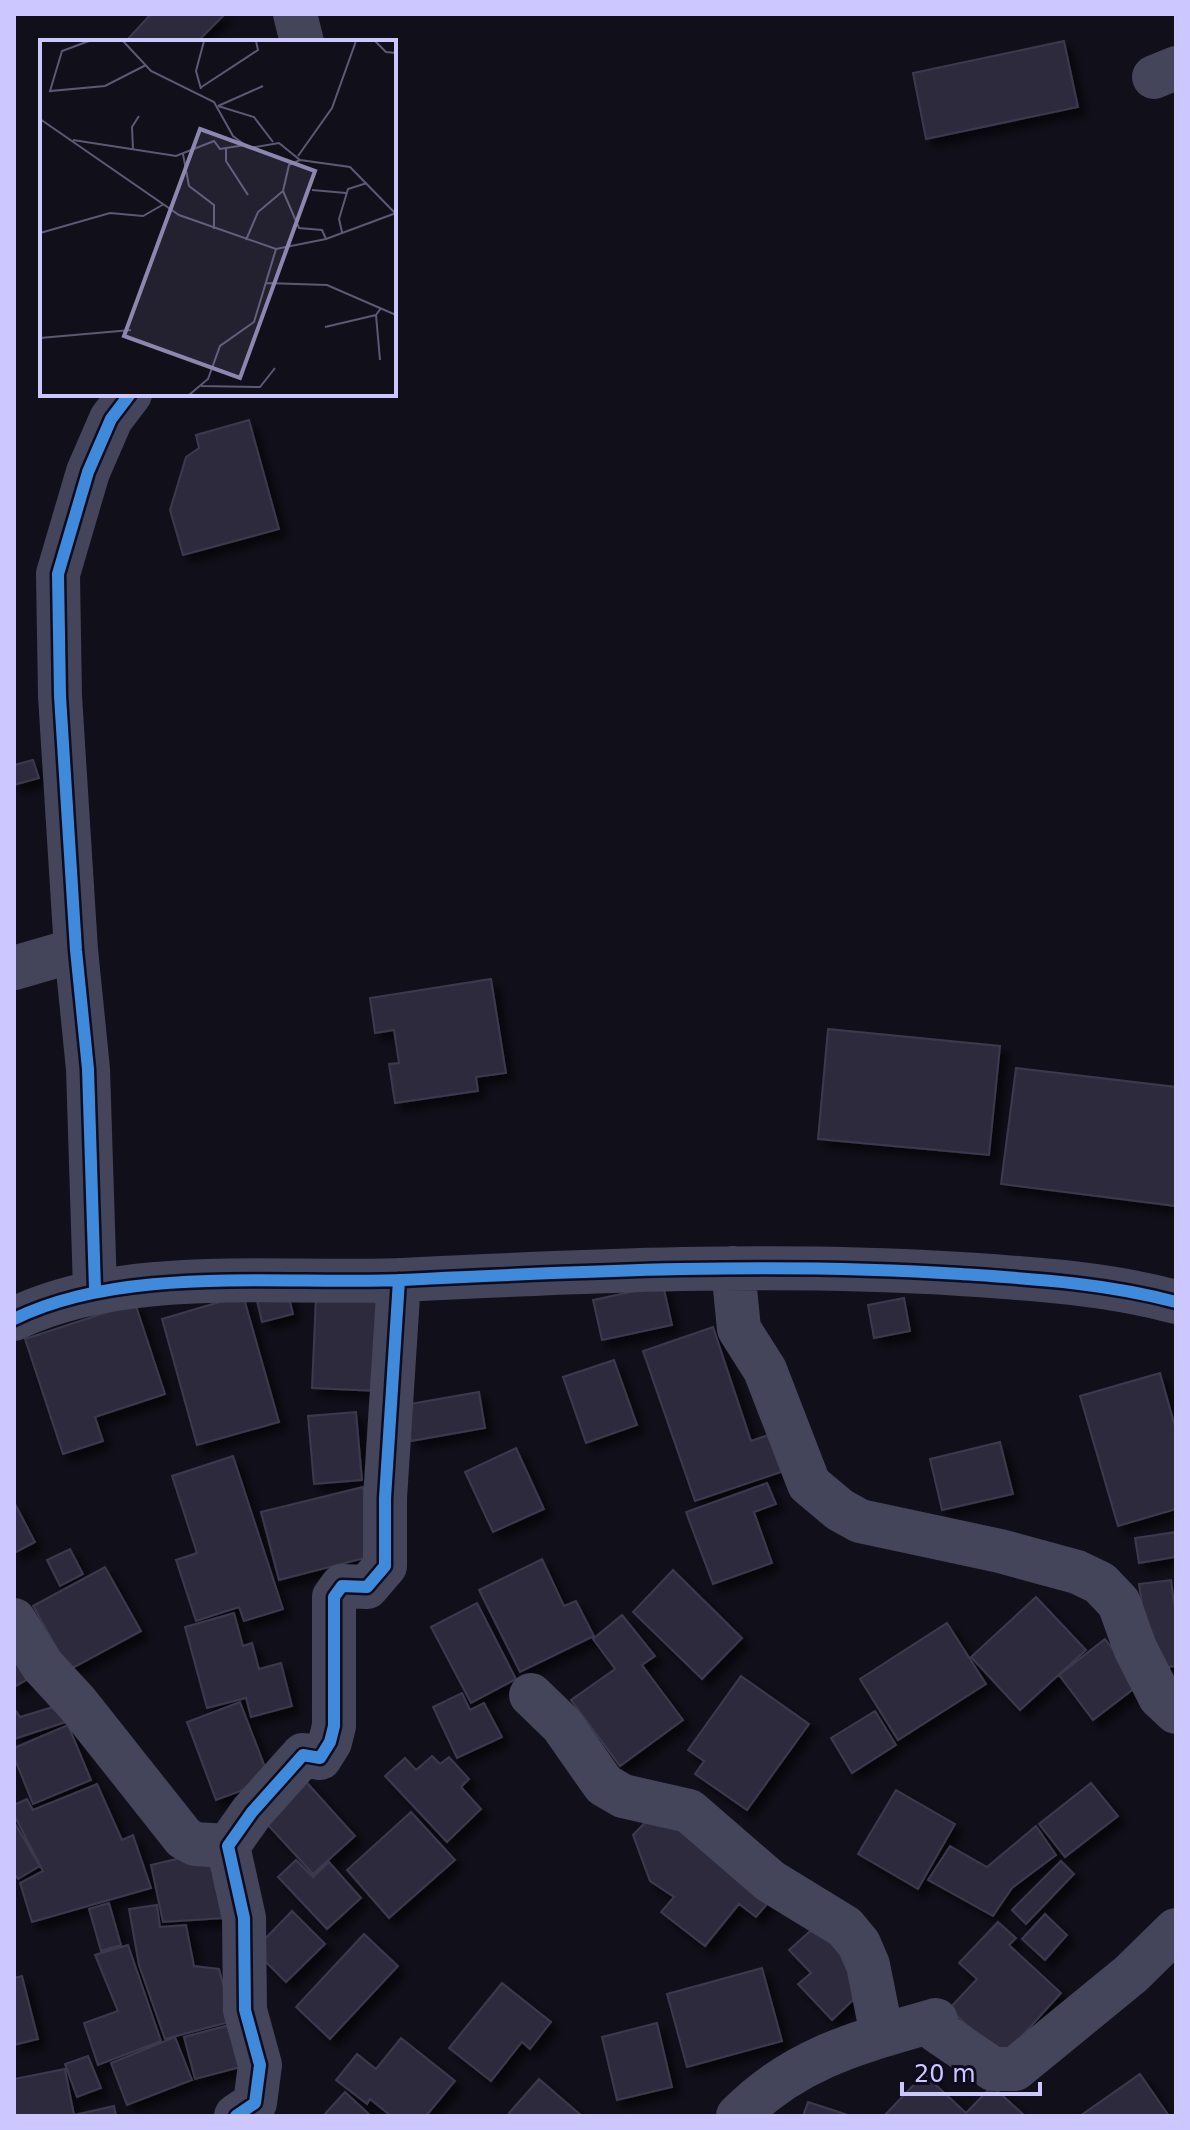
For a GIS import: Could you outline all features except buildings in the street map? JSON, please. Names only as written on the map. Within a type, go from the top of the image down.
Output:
[{"type":"street","points":[[295,14],[302,40]]},
{"type":"street","points":[[95,1289],[88,1069],[76,950],[60,696],[58,574],[88,472],[111,419],[128,396]]},
{"type":"street","points":[[14,968],[76,950]]},
{"type":"street","points":[[14,1319],[95,1289],[309,1278],[399,1280],[733,1268],[849,1267],[1081,1282],[1176,1302]]},
{"type":"street","points":[[733,1268],[739,1329],[765,1370],[809,1484],[823,1498],[860,1521],[1011,1554],[1077,1572],[1100,1583],[1119,1603],[1135,1648],[1160,1697],[1176,1712]]},
{"type":"street","points":[[236,2116],[255,2103],[260,2065],[245,2010],[244,1918],[228,1846],[252,1812],[303,1755],[320,1758],[330,1742],[334,1726],[334,1597],[342,1586],[367,1587],[385,1566],[385,1498],[399,1280]]},
{"type":"street","points":[[14,1620],[42,1665],[77,1703],[184,1838],[195,1844],[228,1846]]},
{"type":"street","points":[[531,1695],[562,1725],[604,1785],[623,1796],[689,1811],[770,1881],[845,1927],[859,1944],[868,1965],[882,2035]]},
{"type":"street","points":[[738,2116],[792,2070],[882,2035],[936,2020],[937,2031],[993,2069],[1015,2069],[1131,1974],[1176,1930]]},
{"type":"cycle path","points":[[95,1289],[88,1069],[76,950],[60,696],[58,574],[88,472],[111,419],[128,396]]},
{"type":"cycle path","points":[[14,1319],[57,1302],[153,1284],[401,1280],[681,1269],[891,1270],[961,1274],[1096,1286],[1176,1302]]},
{"type":"cycle path","points":[[236,2116],[255,2103],[260,2065],[245,2010],[244,1918],[228,1846],[252,1812],[303,1755],[320,1758],[330,1742],[334,1726],[334,1597],[342,1586],[367,1587],[385,1566],[385,1498],[399,1280]]}]
